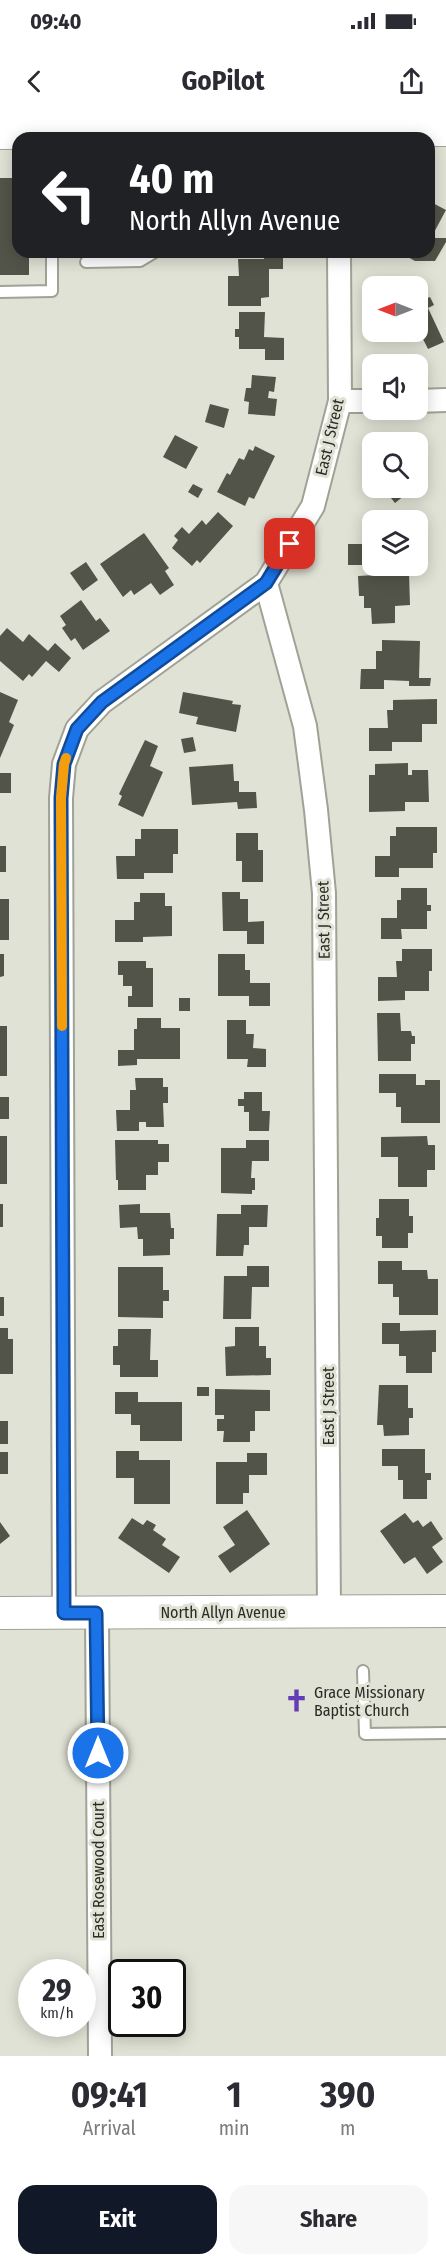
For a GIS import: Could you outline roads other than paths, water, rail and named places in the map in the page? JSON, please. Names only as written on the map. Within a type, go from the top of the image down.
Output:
[{"type":"street","points":[[392,132],[446,130]]},
{"type":"street","name":"East J Street","points":[[329,1611],[324,893],[305,726],[266,583],[313,506],[340,401],[339,258]]},
{"type":"street","points":[[428,401],[446,400]]},
{"type":"street","points":[[340,401],[362,401]]},
{"type":"street","points":[[64,1613],[61,798],[64,764],[77,729],[102,702],[266,583]]},
{"type":"street","name":"North Allyn Avenue","points":[[0,1613],[446,1611]]},
{"type":"street","name":"East Rosewood Court","points":[[96,1613],[100,2056]]},
{"type":"lane","points":[[0,292],[52,291],[52,258]]},
{"type":"lane","points":[[86,262],[140,261],[145,258]]},
{"type":"lane","points":[[363,1671],[365,1734],[446,1733]]},
{"type":"place","name":"Grace Missionary Baptist Church","points":[[296,1701]]}]
